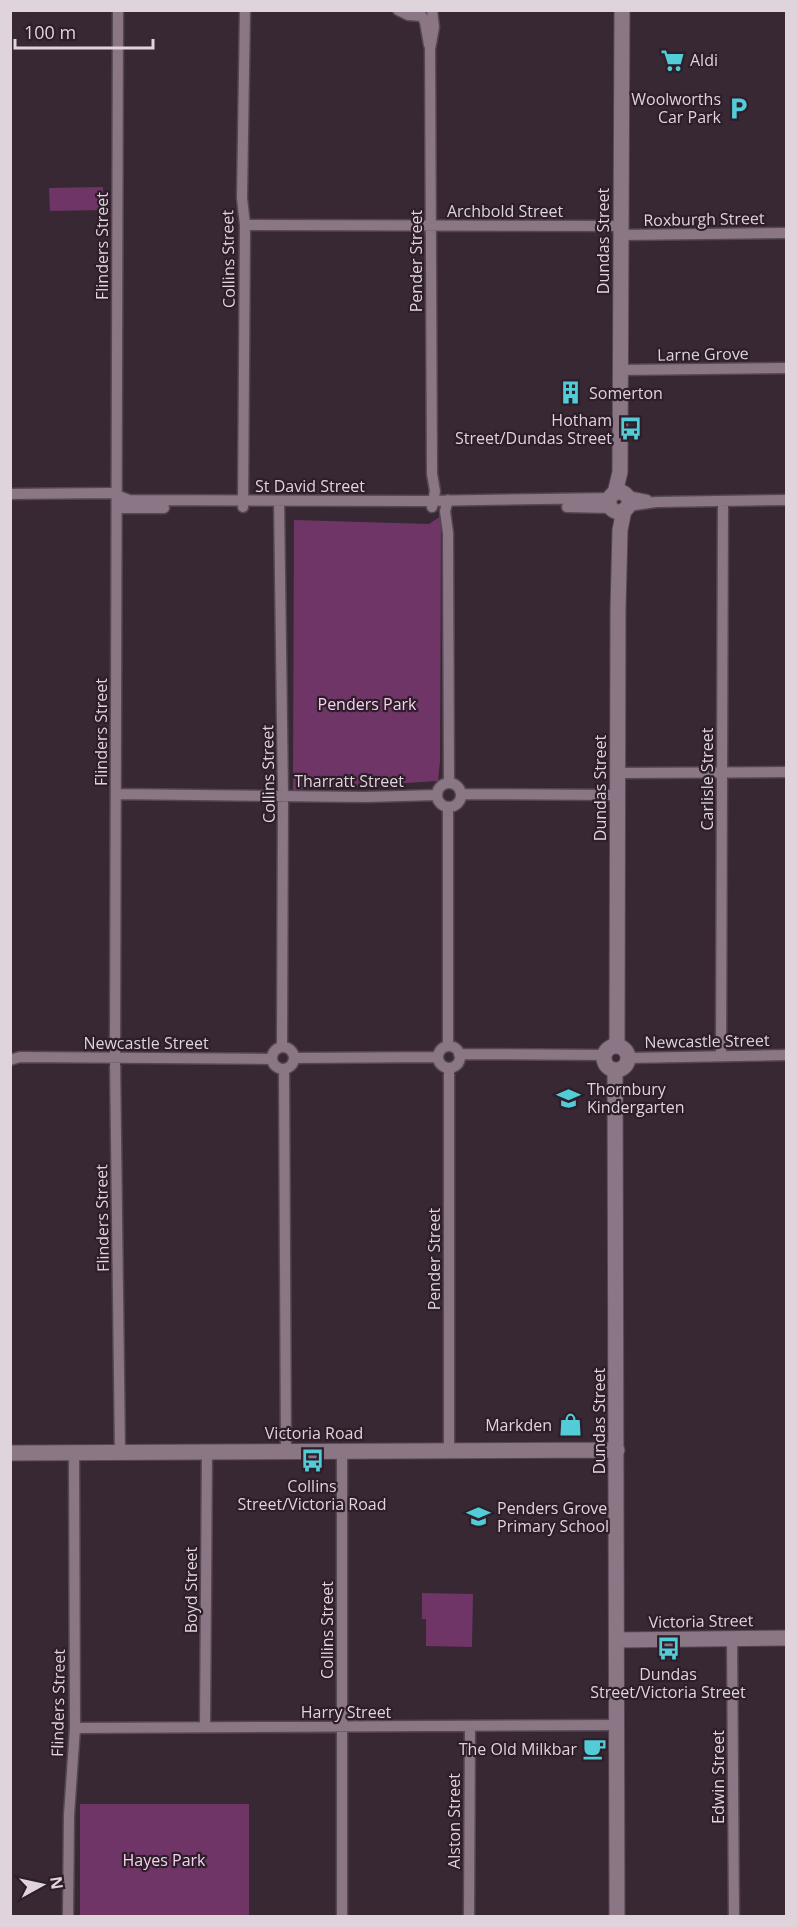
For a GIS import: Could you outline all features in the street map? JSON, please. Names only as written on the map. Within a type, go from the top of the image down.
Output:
[{"type":"street","name":"Flinders Street","points":[[118,10],[115,1058],[120,1453]]},
{"type":"street","name":"Collins Street","points":[[243,504],[245,225],[242,198],[245,10]]},
{"type":"street","name":"Pender Street","points":[[398,10],[408,15],[422,16],[430,49]]},
{"type":"street","name":"Pender Street","points":[[432,10],[434,27],[430,49],[432,503]]},
{"type":"street","name":"Dundas Street","points":[[617,1045],[622,10]]},
{"type":"street","name":"Archbold Street","points":[[245,225],[430,225],[621,230]]},
{"type":"street","name":"Roxburgh Street","points":[[621,230],[786,233]]},
{"type":"street","name":"Larne Grove","points":[[621,370],[786,368]]},
{"type":"street","name":"St David Street","points":[[10,494],[111,493],[127,500],[243,504]]},
{"type":"street","name":"St David Street","points":[[117,508],[243,504],[432,503],[448,505],[786,500]]},
{"type":"street","name":"Carlisle Street","points":[[721,1056],[723,501]]},
{"type":"street","name":"Collins Street","points":[[279,504],[283,795],[282,1047]]},
{"type":"street","points":[[448,505],[449,783]]},
{"type":"street","points":[[618,773],[786,772]]},
{"type":"street","points":[[449,783],[457,786],[461,794],[458,802],[448,807],[441,804],[437,795],[440,788],[449,783]]},
{"type":"street","name":"Tharratt Street","points":[[116,794],[365,797],[437,795]]},
{"type":"street","points":[[461,794],[617,795]]},
{"type":"street","points":[[448,807],[448,1046]]},
{"type":"street","points":[[617,1045],[627,1051],[628,1058],[626,1065],[615,1070],[606,1065],[604,1055],[610,1047],[617,1045]]},
{"type":"street","points":[[448,1046],[456,1049],[459,1054],[458,1064],[449,1068],[442,1066],[438,1057],[440,1051],[448,1046]]},
{"type":"street","points":[[282,1047],[292,1051],[294,1058],[292,1064],[284,1069],[277,1068],[272,1059],[273,1052],[282,1047]]},
{"type":"street","points":[[459,1054],[604,1055]]},
{"type":"street","name":"Newcastle Street","points":[[628,1058],[786,1055]]},
{"type":"street","name":"Newcastle Street","points":[[14,1057],[272,1059]]},
{"type":"street","points":[[294,1058],[438,1057]]},
{"type":"street","name":"Pender Street","points":[[449,1068],[449,1451]]},
{"type":"street","points":[[284,1069],[286,1452]]},
{"type":"street","name":"Dundas Street","points":[[615,1070],[617,1917]]},
{"type":"street","name":"Victoria Road","points":[[10,1453],[617,1450]]},
{"type":"street","name":"Collins Street","points":[[342,1451],[342,1917]]},
{"type":"street","name":"Boyd Street","points":[[206,1727],[207,1452]]},
{"type":"street","name":"Flinders Street","points":[[68,1917],[69,1815],[75,1728],[74,1453]]},
{"type":"street","name":"Edwin Street","points":[[732,1638],[734,1917]]},
{"type":"street","name":"Victoria Street","points":[[617,1640],[786,1638]]},
{"type":"street","name":"Harry Street","points":[[75,1728],[617,1725]]},
{"type":"street","name":"Alston Street","points":[[469,1917],[470,1726]]},
{"type":"green space","points":[[103,187],[103,210],[50,211],[49,188]]},
{"type":"green space","name":"Penders Park","points":[[441,516],[438,781],[293,790],[294,520],[429,524]]},
{"type":"green space","points":[[422,1593],[473,1594],[472,1647],[426,1646],[426,1619],[422,1619]]},
{"type":"green space","name":"Hayes Park","points":[[80,1804],[249,1804],[249,1916],[80,1916]]},
{"type":"place","name":"Aldi","points":[[672,60]]},
{"type":"place","name":"Woolworths Car Park","points":[[739,108]]},
{"type":"place","name":"Somerton","points":[[571,393]]},
{"type":"place","name":"Hotham Street/Dundas Street","points":[[630,429]]},
{"type":"place","name":"Thornbury Kindergarten","points":[[569,1098]]},
{"type":"place","name":"Markden","points":[[570,1425]]},
{"type":"place","name":"Collins Street/Victoria Road","points":[[312,1461]]},
{"type":"place","name":"Penders Grove Primary School","points":[[479,1517]]},
{"type":"place","name":"Dundas Street/Victoria Street","points":[[668,1649]]},
{"type":"place","name":"The Old Milkbar","points":[[595,1749]]}]
